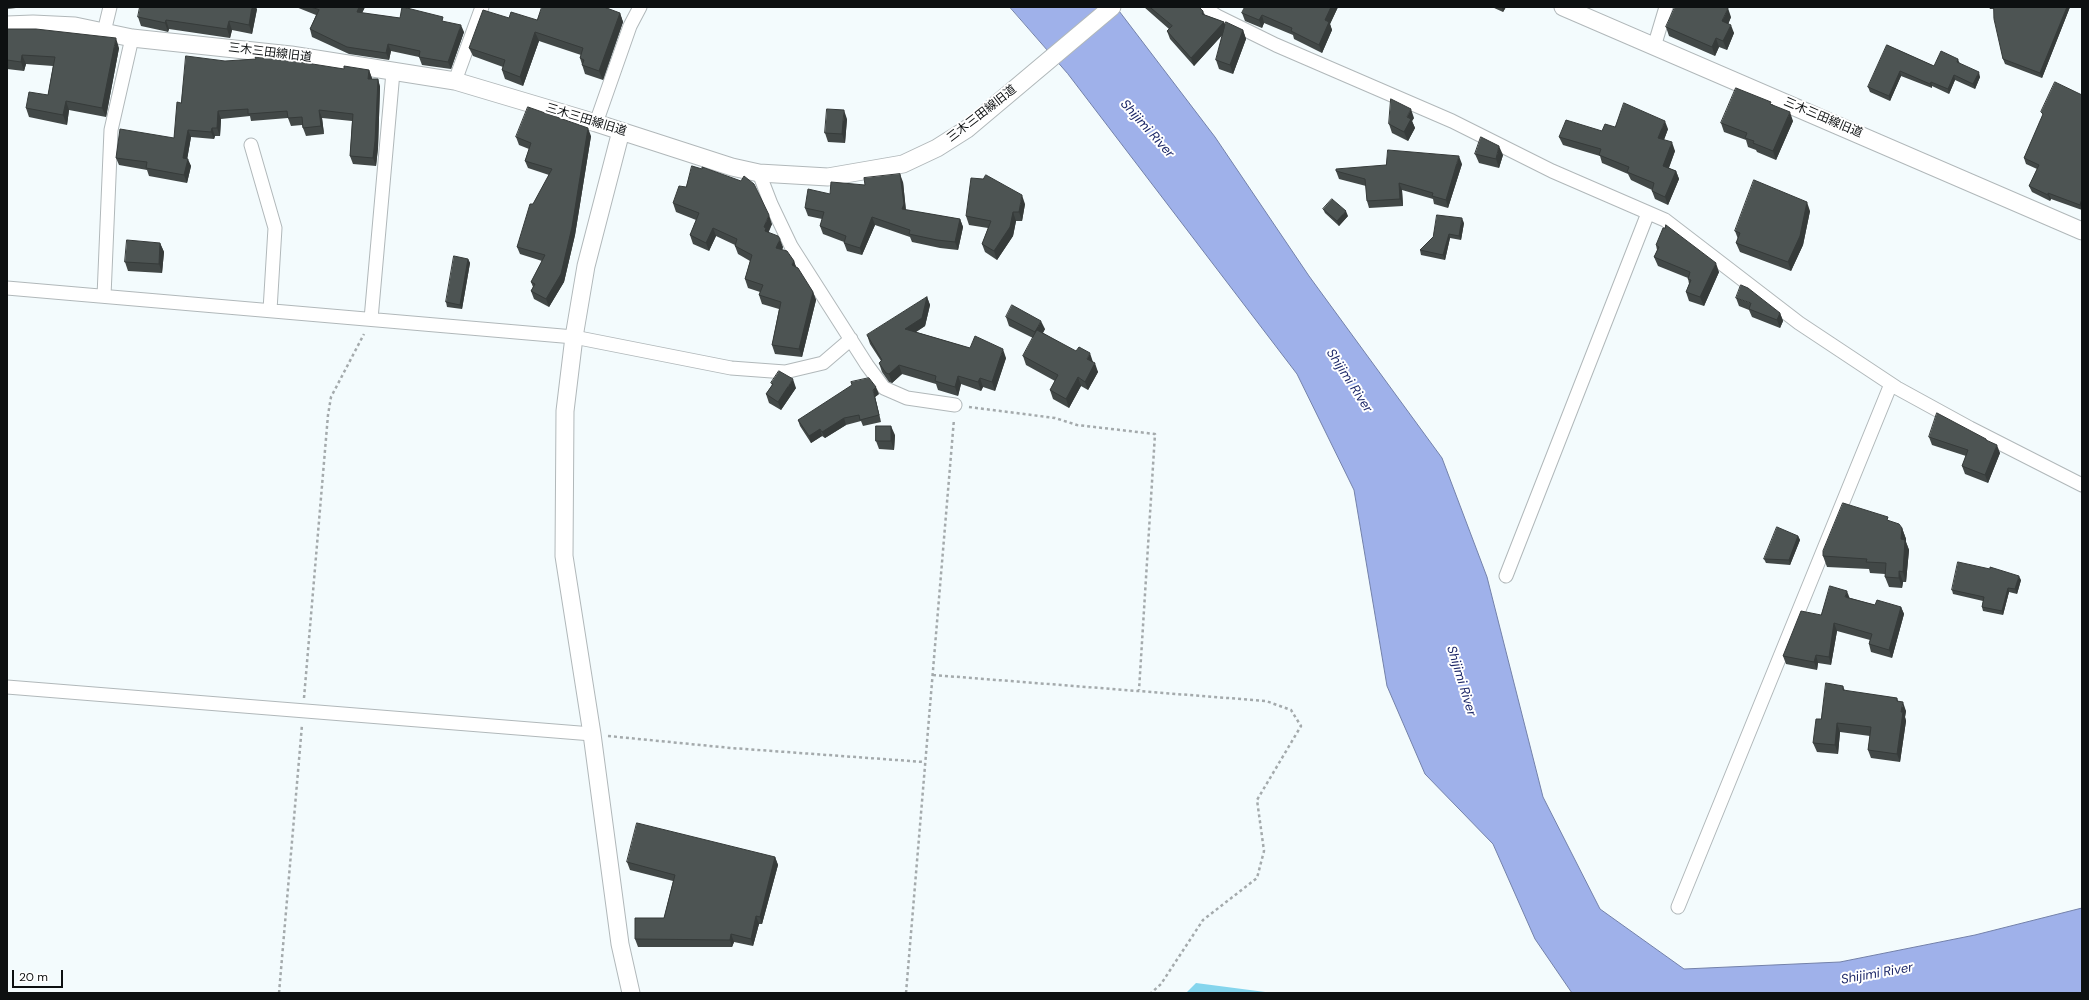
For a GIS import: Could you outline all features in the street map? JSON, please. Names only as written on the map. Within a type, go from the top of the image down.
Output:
[{"type":"street","points":[[104,32],[110,7]]},
{"type":"street","points":[[455,81],[482,7]]},
{"type":"street","points":[[596,123],[630,26],[640,7]]},
{"type":"street","name":"三木三田線旧道","points":[[7,25],[33,24],[75,26],[132,38],[291,55],[455,81],[621,130],[732,167],[759,173],[828,177],[903,164],[937,148],[967,129],[1112,7]]},
{"type":"street","points":[[1202,7],[1276,45],[1452,121],[1552,171],[1648,214],[1665,220],[1799,323],[1891,384],[1970,428],[2082,485]]},
{"type":"street","name":"三木三田線旧道","points":[[1563,7],[2082,231]]},
{"type":"street","points":[[1654,47],[1666,7]]},
{"type":"street","points":[[104,296],[111,130],[132,38]]},
{"type":"street","points":[[371,319],[393,72]]},
{"type":"street","points":[[621,130],[586,266],[574,337],[566,411],[564,556],[592,734],[620,944],[631,993]]},
{"type":"street","points":[[251,145],[275,228],[270,310]]},
{"type":"street","points":[[759,173],[771,204],[791,246],[867,365],[884,388],[907,398],[955,405]]},
{"type":"street","points":[[1506,576],[1648,214]]},
{"type":"street","points":[[7,288],[574,337],[730,368],[785,372],[823,363],[851,339]]},
{"type":"street","points":[[1678,907],[1891,384]]},
{"type":"street","points":[[7,687],[592,734]]},
{"type":"path","points":[[279,993],[331,398],[371,319]]},
{"type":"path","points":[[906,993],[924,762],[933,675],[955,405],[1055,418],[1077,425],[1155,434],[1139,690]]},
{"type":"path","points":[[933,675],[1266,701],[1291,710],[1301,726],[1257,800],[1264,851],[1257,878],[1203,920],[1160,984],[1151,993]]},
{"type":"path","points":[[592,734],[731,748],[924,762]]},
{"type":"shaded area","points":[[1196,983],[1273,993],[1186,993]]},
{"type":"water","name":"Shijimi River","points":[[1010,7],[1116,7],[1215,137],[1309,276],[1442,458],[1487,577],[1543,797],[1600,909],[1684,969],[1840,962],[1975,935],[2082,908],[2082,993],[1572,993],[1535,939],[1493,844],[1425,774],[1387,686],[1354,490],[1297,374],[1068,74]]},
{"type":"building","points":[[140,7],[252,7],[249,25],[229,21],[227,29],[166,20],[165,23],[138,17]]},
{"type":"building","points":[[311,7],[359,7],[357,12],[400,18],[403,7],[443,17],[442,21],[461,25],[448,62],[419,57],[420,51],[388,44],[386,53],[347,47],[310,29],[319,10]]},
{"type":"building","points":[[542,7],[604,7],[620,13],[599,71],[582,65],[584,60],[580,58],[583,48],[535,32],[520,77],[502,70],[505,60],[469,48],[483,10],[509,18],[511,12],[537,20]]},
{"type":"building","points":[[1150,7],[1199,7],[1203,11],[1202,14],[1224,22],[1191,58],[1167,31],[1172,26]]},
{"type":"building","points":[[1245,7],[1331,7],[1325,20],[1329,22],[1319,45],[1291,31],[1292,28],[1262,15],[1259,20],[1242,13]]},
{"type":"building","points":[[1675,7],[1728,8],[1722,21],[1731,25],[1723,41],[1716,38],[1712,47],[1666,27]]},
{"type":"building","points":[[1994,7],[2067,7],[2040,73],[2003,59],[1994,19]]},
{"type":"building","points":[[1226,22],[1243,30],[1230,65],[1216,60]]},
{"type":"building","points":[[7,29],[36,29],[116,38],[102,108],[66,101],[63,115],[26,108],[29,92],[48,95],[55,57],[22,55],[21,62],[7,60]]},
{"type":"building","points":[[1887,45],[1934,66],[1941,51],[1958,59],[1957,62],[1979,72],[1973,84],[1954,75],[1948,89],[1931,82],[1930,84],[1900,71],[1889,96],[1868,87]]},
{"type":"building","points":[[186,56],[225,61],[256,59],[255,57],[281,59],[344,69],[344,66],[369,70],[368,79],[378,79],[373,158],[350,156],[353,114],[319,110],[321,126],[303,128],[302,117],[288,118],[287,111],[248,114],[248,109],[218,111],[217,128],[212,128],[211,132],[188,130],[183,158],[188,159],[184,175],[146,168],[147,162],[116,158],[120,129],[174,138],[177,102],[181,103]]},
{"type":"building","points":[[2055,82],[2082,95],[2082,199],[2080,205],[2048,193],[2048,195],[2029,186],[2039,165],[2024,158],[2043,114],[2041,112]]},
{"type":"building","points":[[1736,88],[1771,102],[1770,104],[1790,112],[1773,151],[1745,138],[1747,133],[1721,123]]},
{"type":"building","points":[[1391,99],[1411,109],[1407,117],[1411,119],[1404,132],[1389,124]]},
{"type":"building","points":[[1624,103],[1665,121],[1658,138],[1672,142],[1663,166],[1676,171],[1665,197],[1652,191],[1654,183],[1627,172],[1629,167],[1599,155],[1601,149],[1559,137],[1566,120],[1602,131],[1605,124],[1615,127]]},
{"type":"building","points":[[528,107],[588,128],[572,227],[561,274],[546,299],[531,291],[535,284],[531,282],[545,255],[517,247],[530,204],[533,204],[552,169],[525,161],[531,143],[516,137]]},
{"type":"building","points":[[827,109],[844,110],[842,134],[825,133]]},
{"type":"building","points":[[1481,137],[1499,146],[1496,159],[1475,154]]},
{"type":"building","points":[[1388,150],[1459,156],[1446,200],[1432,196],[1433,193],[1399,183],[1400,199],[1367,201],[1365,179],[1336,171],[1336,169],[1386,165]]},
{"type":"building","points":[[692,166],[702,169],[702,167],[741,181],[744,176],[754,184],[769,215],[764,227],[766,228],[765,231],[778,236],[780,239],[776,248],[787,251],[794,261],[792,265],[798,268],[813,292],[799,349],[772,345],[781,302],[759,295],[763,285],[745,279],[752,255],[735,246],[737,239],[713,228],[706,243],[690,235],[699,213],[673,203],[679,186],[686,187]]},
{"type":"building","points":[[900,174],[904,204],[902,209],[960,219],[955,242],[909,234],[910,230],[872,217],[860,248],[844,243],[846,236],[820,226],[824,212],[805,208],[808,189],[830,194],[831,182],[865,185],[864,178]]},
{"type":"building","points":[[986,175],[1022,195],[1019,212],[1013,212],[1010,227],[994,251],[982,244],[991,221],[966,216],[971,178],[983,179]]},
{"type":"building","points":[[1754,180],[1807,202],[1800,236],[1788,262],[1736,243],[1740,233],[1735,231]]},
{"type":"building","points":[[1332,199],[1346,211],[1337,221],[1323,209]]},
{"type":"building","points":[[1437,215],[1462,218],[1459,236],[1449,234],[1443,255],[1420,250],[1433,237]]},
{"type":"building","points":[[1666,225],[1716,263],[1700,297],[1686,292],[1691,280],[1688,279],[1690,272],[1654,257],[1659,247],[1656,245],[1663,228],[1665,228]]},
{"type":"building","points":[[127,240],[160,243],[159,264],[125,262]]},
{"type":"building","points":[[454,256],[468,259],[460,305],[446,302]]},
{"type":"building","points":[[1741,285],[1748,288],[1780,313],[1777,320],[1749,309],[1751,303],[1736,298]]},
{"type":"building","points":[[927,297],[922,318],[905,329],[970,348],[975,336],[1003,349],[992,382],[980,378],[978,382],[958,376],[955,387],[935,381],[936,376],[899,365],[889,374],[886,373],[879,363],[882,360],[867,335]]},
{"type":"building","points":[[1012,305],[1041,321],[1035,332],[1006,317]]},
{"type":"building","points":[[1037,330],[1076,351],[1079,347],[1090,353],[1087,359],[1095,363],[1085,382],[1078,377],[1066,399],[1050,390],[1058,375],[1023,356]]},
{"type":"building","points":[[779,371],[793,379],[778,402],[766,394]]},
{"type":"building","points":[[869,378],[876,387],[873,390],[879,415],[860,420],[859,415],[844,418],[822,432],[820,429],[809,436],[798,420],[852,385],[851,382]]},
{"type":"building","points":[[1937,413],[1997,445],[1985,475],[1962,466],[1968,450],[1929,437]]},
{"type":"building","points":[[876,426],[891,426],[891,441],[876,441]]},
{"type":"building","points":[[1843,503],[1888,517],[1887,520],[1899,524],[1902,528],[1901,539],[1905,540],[1903,572],[1899,571],[1899,578],[1885,577],[1886,563],[1866,562],[1867,559],[1823,556],[1823,551]]},
{"type":"building","points":[[1777,527],[1798,536],[1789,560],[1764,559]]},
{"type":"building","points":[[1958,562],[1990,569],[1990,567],[2019,576],[2015,589],[2008,588],[2002,611],[1982,607],[1984,597],[1952,590]]},
{"type":"building","points":[[1830,586],[1847,591],[1845,597],[1875,605],[1877,600],[1901,607],[1889,650],[1869,644],[1872,634],[1834,623],[1829,657],[1816,655],[1814,662],[1783,656],[1801,611],[1821,615]]},
{"type":"building","points":[[1826,683],[1843,686],[1843,690],[1897,698],[1897,701],[1903,702],[1897,754],[1868,750],[1871,727],[1837,723],[1835,745],[1813,743],[1816,719],[1821,719]]},
{"type":"building","points":[[637,823],[775,857],[760,917],[756,916],[751,939],[731,934],[730,940],[635,939],[635,918],[664,918],[675,875],[627,862]]}]
